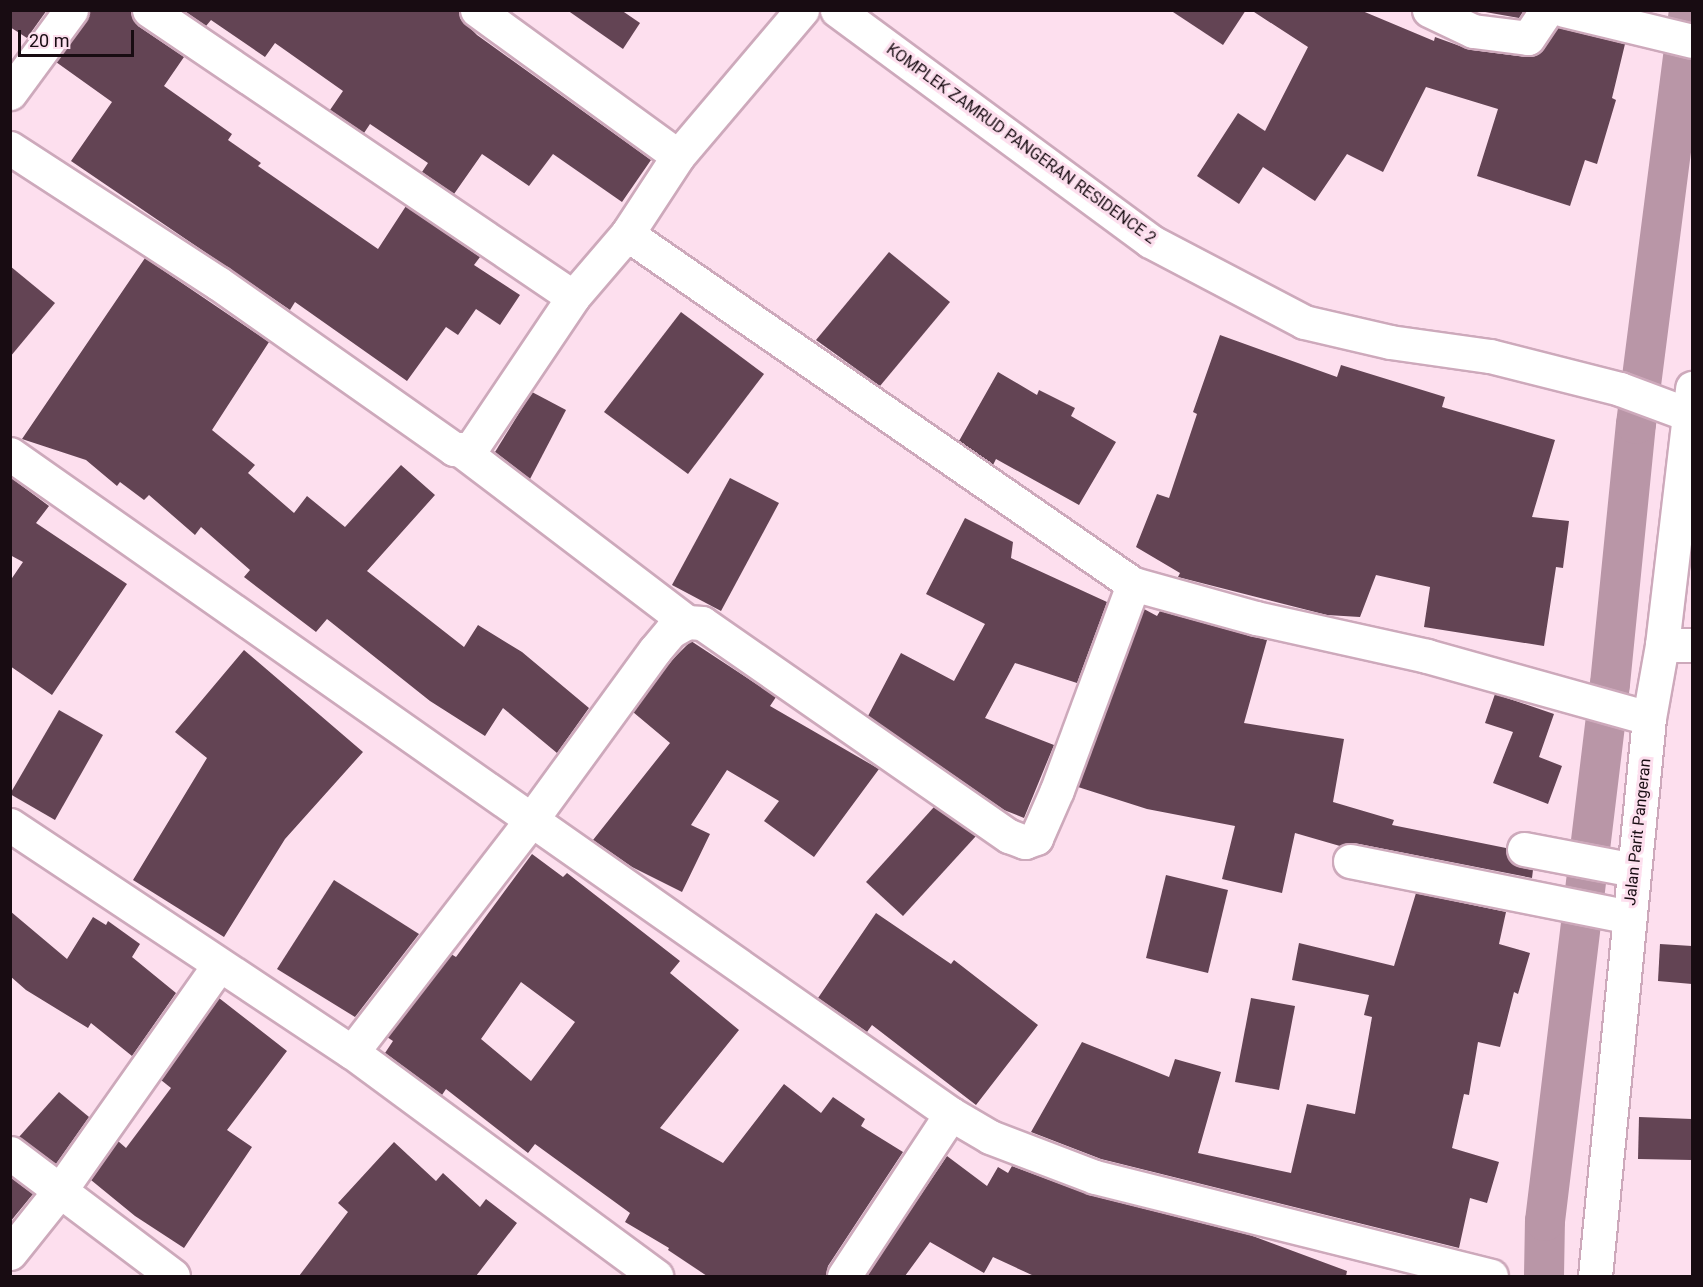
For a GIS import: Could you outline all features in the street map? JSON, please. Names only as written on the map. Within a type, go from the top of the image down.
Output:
[{"type":"street","points":[[10,93],[71,10]]},
{"type":"street","points":[[149,10],[573,297]]},
{"type":"street","points":[[477,10],[678,156]]},
{"type":"street","points":[[10,148],[218,283],[454,450],[461,450],[473,446],[573,297],[627,234],[678,156],[802,10]]},
{"type":"street","name":"KOMPLEK ZAMRUD PANGERAN RESIDENCE 2","points":[[837,10],[1150,241],[1304,322],[1390,342],[1490,356],[1620,389],[1682,402]]},
{"type":"street","points":[[1429,10],[1473,31],[1528,38],[1547,10]]},
{"type":"street","points":[[1564,10],[1692,41]]},
{"type":"street","points":[[627,234],[1133,584],[1256,618],[1427,656],[1640,715]]},
{"type":"street","name":"Jalan Parit Pangeran","points":[[1595,1276],[1628,916],[1621,867],[1640,715],[1677,645],[1682,402]]},
{"type":"street","points":[[461,450],[687,622]]},
{"type":"street","points":[[10,454],[951,1114],[990,1137],[1095,1177],[1491,1276]]},
{"type":"street","points":[[352,1052],[531,820],[671,631],[687,622],[702,623],[1009,836],[1025,842],[1036,838],[1057,790],[1133,584]]},
{"type":"street","points":[[10,825],[352,1052],[656,1276]]},
{"type":"street","points":[[1524,849],[1621,867]]},
{"type":"street","points":[[1350,861],[1628,916]]},
{"type":"street","points":[[10,1253],[61,1189],[219,965]]},
{"type":"street","points":[[844,1276],[951,1114]]},
{"type":"street","points":[[10,1153],[61,1189],[173,1276]]},
{"type":"building","points":[[10,10],[47,10],[27,38],[10,27]]},
{"type":"building","points":[[89,10],[131,10],[138,26],[184,57],[164,86],[232,134],[228,140],[261,163],[258,166],[378,249],[406,206],[480,257],[474,265],[520,295],[500,325],[476,309],[458,335],[446,327],[407,381],[295,302],[290,310],[71,161],[112,102],[56,62]]},
{"type":"building","points":[[183,10],[459,10],[460,18],[477,35],[651,160],[622,202],[553,154],[529,186],[482,154],[454,194],[422,172],[428,163],[370,124],[364,133],[330,110],[343,91],[275,43],[265,57],[211,20],[206,26]]},
{"type":"building","points":[[567,10],[621,10],[640,23],[623,49]]},
{"type":"building","points":[[1170,10],[1246,10],[1223,45]]},
{"type":"building","points":[[1251,10],[1360,10],[1434,41],[1435,37],[1471,50],[1526,57],[1543,49],[1558,27],[1625,44],[1612,98],[1616,100],[1597,164],[1585,160],[1570,206],[1477,176],[1498,109],[1426,87],[1383,172],[1347,154],[1315,201],[1263,167],[1239,204],[1197,176],[1238,113],[1265,131],[1308,47]]},
{"type":"building","points":[[1474,10],[1524,10],[1519,18]]},
{"type":"building","points":[[889,252],[950,302],[880,386],[816,340]]},
{"type":"building","points":[[145,258],[269,342],[212,430],[255,465],[248,473],[294,513],[307,496],[345,527],[401,465],[435,495],[367,571],[464,647],[478,625],[522,652],[589,708],[557,753],[503,708],[485,736],[430,701],[327,619],[316,632],[244,577],[250,570],[201,527],[195,535],[149,495],[144,500],[120,482],[117,486],[86,460],[22,439]]},
{"type":"building","points":[[10,266],[55,303],[10,357]]},
{"type":"building","points":[[681,312],[764,374],[688,474],[604,412]]},
{"type":"building","points":[[1220,335],[1337,377],[1341,365],[1445,397],[1442,407],[1555,440],[1532,517],[1569,521],[1563,568],[1556,567],[1544,646],[1424,627],[1430,587],[1376,575],[1360,617],[1327,615],[1178,577],[1180,573],[1136,547],[1157,494],[1169,498],[1197,414],[1193,412]]},
{"type":"building","points":[[998,372],[1037,395],[1039,390],[1075,408],[1071,416],[1116,442],[1079,505],[996,459],[993,465],[959,441]]},
{"type":"building","points":[[532,392],[566,410],[530,479],[495,452]]},
{"type":"building","points":[[10,477],[49,506],[36,523],[127,584],[52,695],[10,666],[10,581],[23,562],[10,555]]},
{"type":"building","points":[[730,478],[779,503],[721,611],[672,585]]},
{"type":"building","points":[[965,518],[1013,542],[1011,558],[1107,602],[1077,683],[1015,663],[985,718],[1054,745],[1024,818],[1004,810],[868,716],[901,653],[954,681],[985,624],[926,594]]},
{"type":"building","points":[[1144,609],[1157,616],[1160,611],[1267,640],[1244,723],[1344,739],[1333,802],[1394,820],[1392,825],[1506,848],[1512,864],[1533,870],[1532,878],[1354,843],[1340,846],[1295,833],[1282,893],[1222,879],[1235,826],[1147,809],[1078,787]]},
{"type":"building","points":[[691,641],[776,697],[770,706],[879,769],[814,857],[764,821],[779,801],[727,770],[691,825],[710,834],[682,892],[632,867],[593,840],[670,743],[633,712],[670,662]]},
{"type":"building","points":[[244,650],[363,752],[285,839],[224,937],[133,880],[207,758],[175,732]]},
{"type":"building","points":[[1495,694],[1554,714],[1539,757],[1562,766],[1548,804],[1493,783],[1513,732],[1485,723]]},
{"type":"building","points":[[59,710],[103,735],[55,820],[10,794]]},
{"type":"building","points":[[934,807],[976,836],[903,916],[866,882]]},
{"type":"building","points":[[532,854],[563,877],[567,873],[680,961],[670,973],[739,1030],[660,1128],[723,1163],[784,1084],[821,1113],[833,1097],[865,1119],[861,1126],[903,1152],[828,1266],[826,1276],[707,1276],[668,1250],[669,1248],[625,1222],[630,1213],[535,1144],[528,1153],[446,1089],[442,1095],[385,1053],[393,1041],[387,1037],[451,954],[456,957]],"holes":[[[521,982],[575,1022],[531,1081],[481,1039]]]},
{"type":"building","points":[[1166,875],[1228,890],[1208,973],[1146,958]]},
{"type":"building","points":[[334,880],[419,934],[355,1017],[277,969]]},
{"type":"building","points":[[1416,893],[1506,912],[1499,944],[1530,953],[1518,994],[1514,992],[1500,1047],[1478,1042],[1469,1095],[1464,1094],[1452,1148],[1499,1162],[1487,1203],[1470,1198],[1459,1248],[1101,1159],[1031,1132],[1082,1042],[1169,1077],[1175,1059],[1221,1072],[1198,1153],[1291,1173],[1307,1104],[1355,1114],[1372,1017],[1364,1015],[1369,995],[1292,980],[1299,943],[1394,966]]},
{"type":"building","points":[[10,911],[67,959],[93,917],[106,925],[108,921],[140,944],[132,957],[176,993],[132,1056],[91,1023],[88,1028],[26,990],[10,976]]},
{"type":"building","points":[[876,913],[951,964],[954,960],[1038,1025],[976,1105],[872,1025],[867,1032],[818,998]]},
{"type":"building","points":[[1660,944],[1692,946],[1692,984],[1658,981]]},
{"type":"building","points":[[219,998],[287,1051],[227,1130],[252,1147],[184,1248],[135,1216],[91,1180],[118,1141],[126,1148],[171,1088],[161,1080]]},
{"type":"building","points":[[1251,998],[1295,1006],[1279,1090],[1235,1082]]},
{"type":"building","points":[[59,1092],[89,1117],[56,1164],[19,1137]]},
{"type":"building","points":[[1639,1117],[1692,1119],[1692,1160],[1638,1159]]},
{"type":"building","points":[[394,1142],[436,1181],[443,1173],[480,1207],[486,1199],[517,1223],[476,1276],[299,1276],[348,1212],[338,1203]]},
{"type":"building","points":[[947,1156],[987,1186],[998,1167],[1008,1173],[1012,1166],[1090,1195],[1250,1235],[1347,1271],[1346,1276],[1034,1276],[993,1257],[984,1273],[930,1242],[905,1276],[866,1276]]},
{"type":"building","points":[[10,1177],[33,1194],[10,1222]]},
{"type":"waterway","points":[[1544,1276],[1545,1221],[1610,684],[1636,424],[1689,10]]}]
